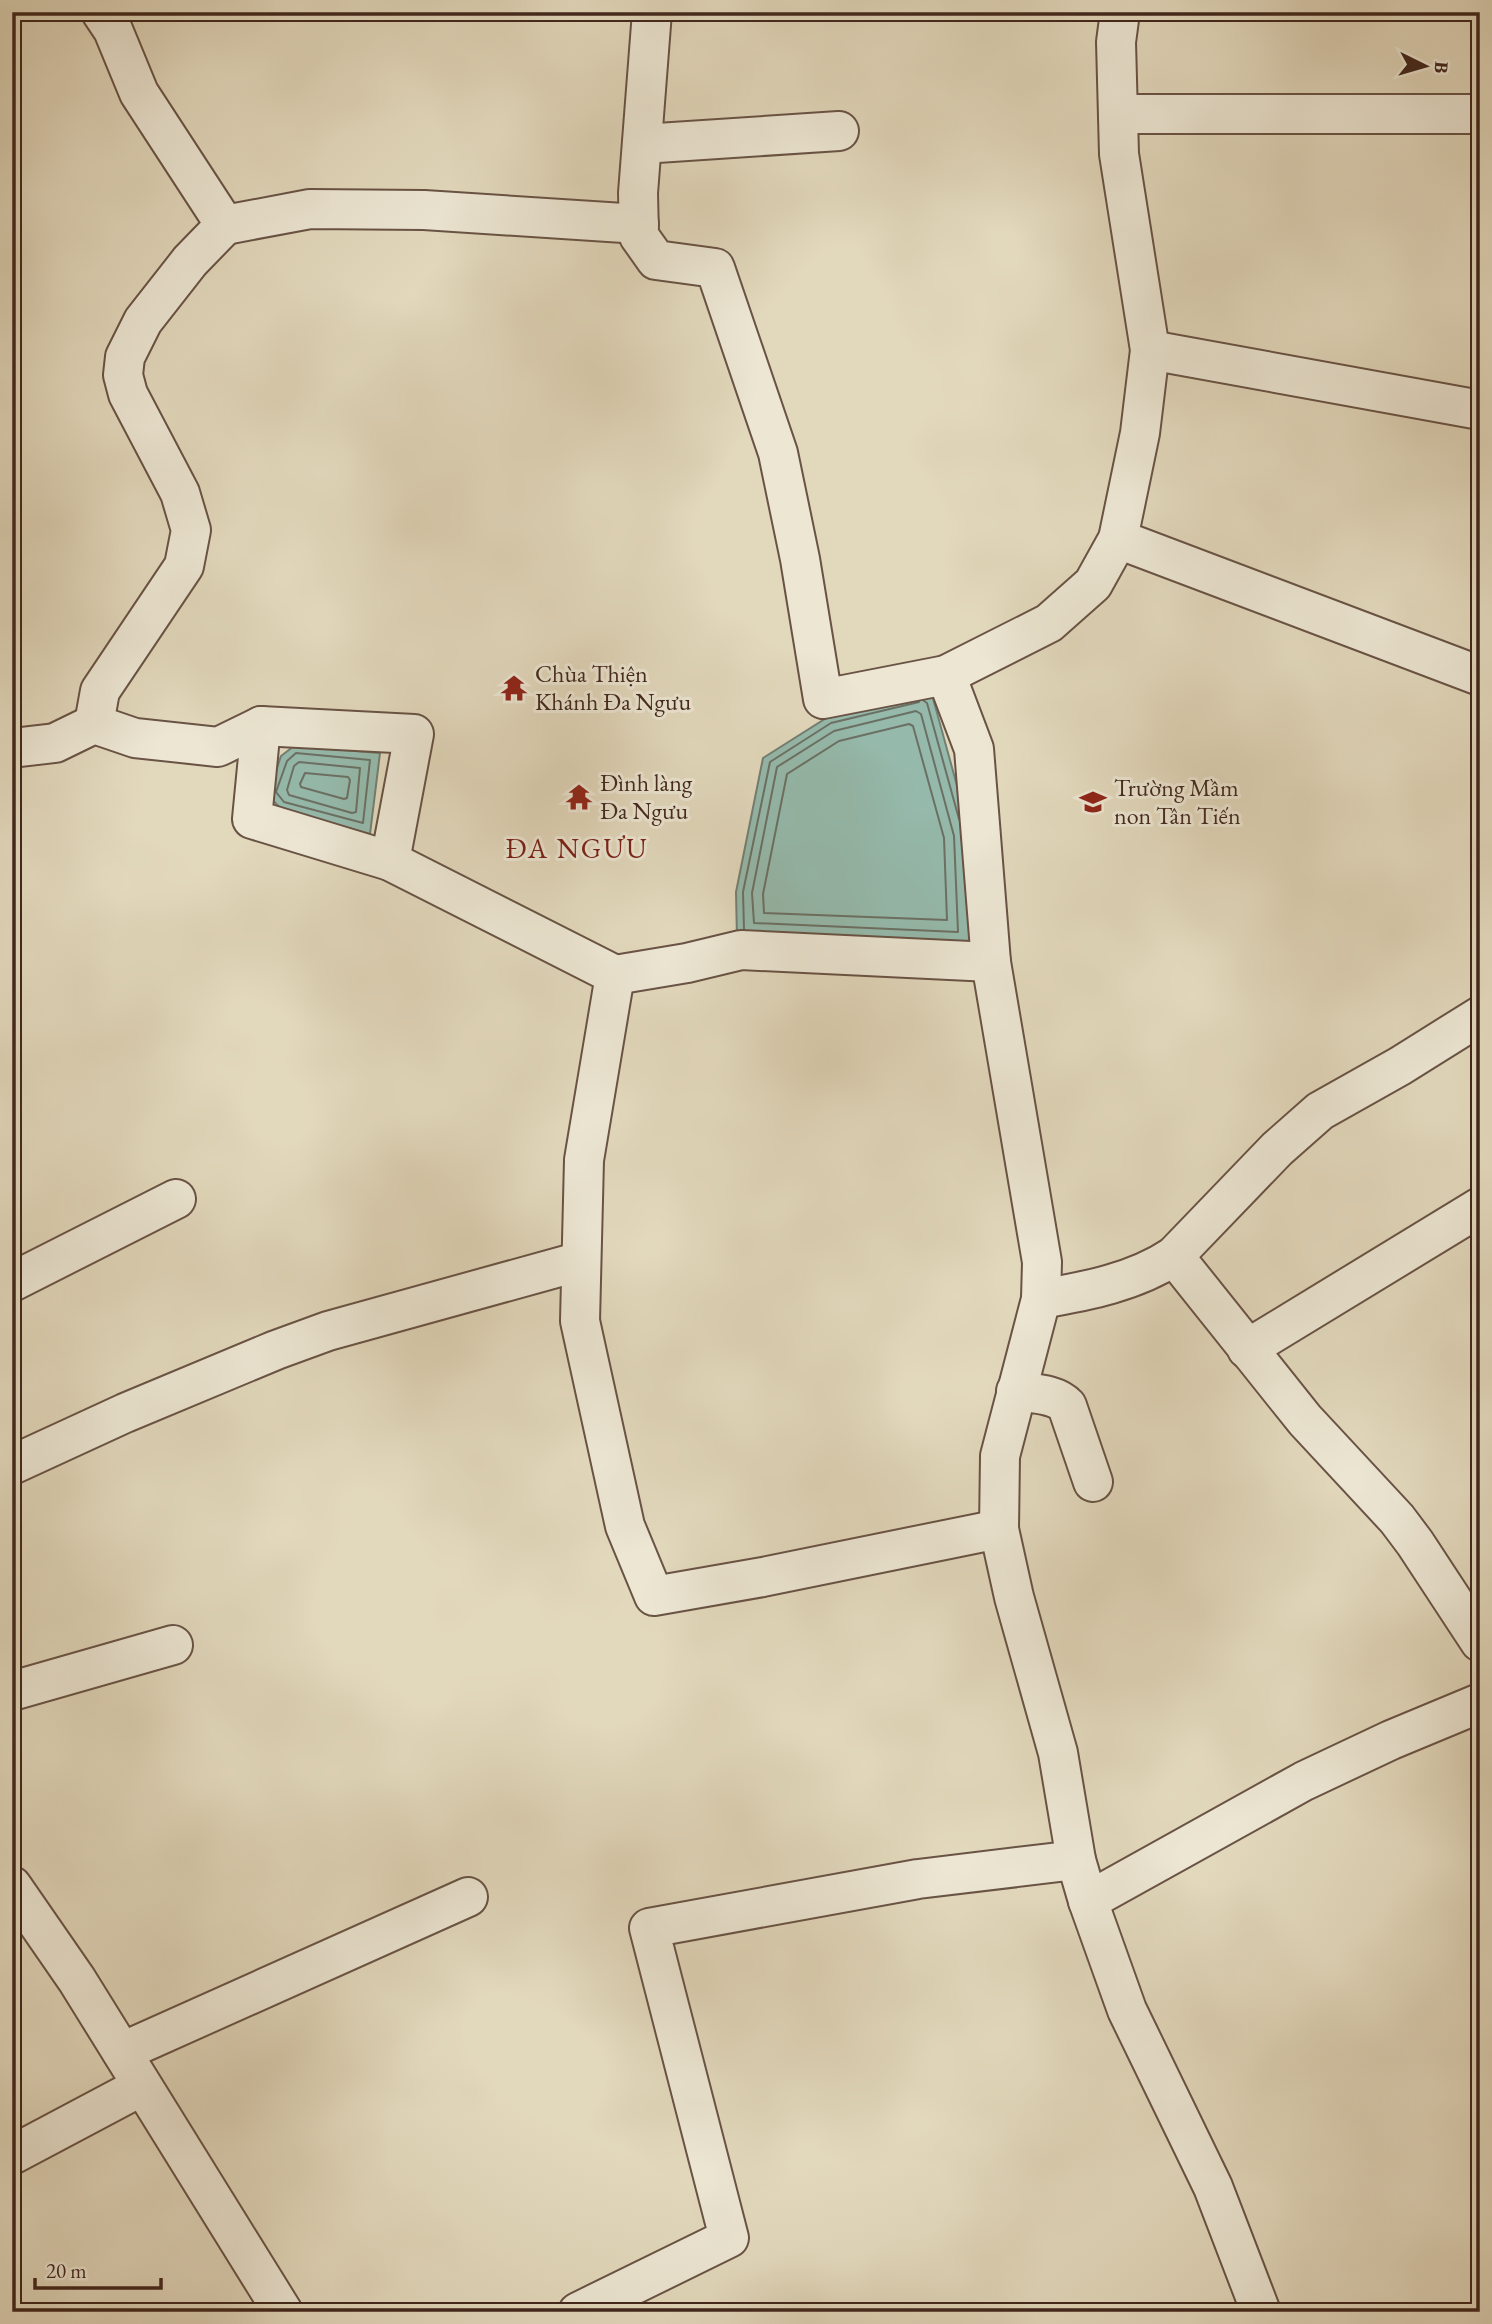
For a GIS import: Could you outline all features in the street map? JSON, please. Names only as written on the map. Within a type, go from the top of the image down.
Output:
[{"type":"street","points":[[102,12],[113,30],[139,93],[225,225]]},
{"type":"street","points":[[652,12],[638,193],[639,236],[656,260],[715,268],[778,453],[800,559],[823,699],[946,675],[1049,623],[1093,584],[1118,539],[1140,433],[1150,350],[1119,154],[1116,42],[1120,12]]},
{"type":"street","points":[[1118,114],[1480,114]]},
{"type":"street","points":[[642,144],[839,131]]},
{"type":"street","points":[[94,724],[100,691],[184,566],[191,530],[180,493],[128,394],[123,375],[125,357],[143,321],[190,261],[225,225],[310,209],[424,210],[639,225]]},
{"type":"street","points":[[1150,350],[1480,410]]},
{"type":"street","points":[[1118,539],[1480,676]]},
{"type":"street","points":[[946,675],[974,749],[991,962],[1042,1262],[1041,1298],[1000,1456],[999,1529],[1014,1597],[1058,1753],[1076,1860],[1088,1901],[1127,2010],[1213,2187],[1261,2312]]},
{"type":"street","points":[[12,748],[55,743],[94,724],[135,738],[218,747],[261,726],[414,734],[390,861]]},
{"type":"street","points":[[261,726],[252,819],[390,861],[615,975],[741,950],[991,962]]},
{"type":"street","points":[[615,975],[584,1160],[580,1321],[625,1526],[654,1596],[999,1529]]},
{"type":"street","points":[[1041,1298],[1123,1280],[1159,1266],[1174,1256],[1278,1149],[1320,1111],[1400,1066],[1480,1016]]},
{"type":"street","points":[[12,1282],[176,1199]]},
{"type":"street","points":[[1247,1349],[1480,1207]]},
{"type":"street","points":[[1174,1256],[1305,1420],[1397,1519],[1480,1642]]},
{"type":"street","points":[[12,1465],[125,1413],[328,1331],[581,1261]]},
{"type":"street","points":[[1016,1391],[1052,1397],[1067,1406],[1093,1482]]},
{"type":"street","points":[[12,1691],[173,1645]]},
{"type":"street","points":[[1088,1901],[1304,1781],[1391,1740],[1480,1703]]},
{"type":"street","points":[[579,2312],[729,2238],[649,1928],[918,1879],[1076,1860]]},
{"type":"street","points":[[12,1886],[77,1980],[282,2312]]},
{"type":"street","points":[[121,2052],[468,1897]]},
{"type":"street","points":[[12,2155],[142,2086]]},
{"type":"water","points":[[931,691],[970,833],[976,950],[737,939],[736,892],[763,758],[828,717]]},
{"type":"water","points":[[294,746],[380,753],[370,834],[281,809],[268,795],[281,756]]},
{"type":"place","name":"Chùa Thiện Khánh Đa Ngưu","points":[[514,688]]},
{"type":"place","name":"Đình làng Đa Ngưu","points":[[579,797]]},
{"type":"place","name":"Trường Mầm non Tân Tiến","points":[[1093,802]]},
{"type":"district","name":"ĐA NGƯU","points":[[577,848]]}]
